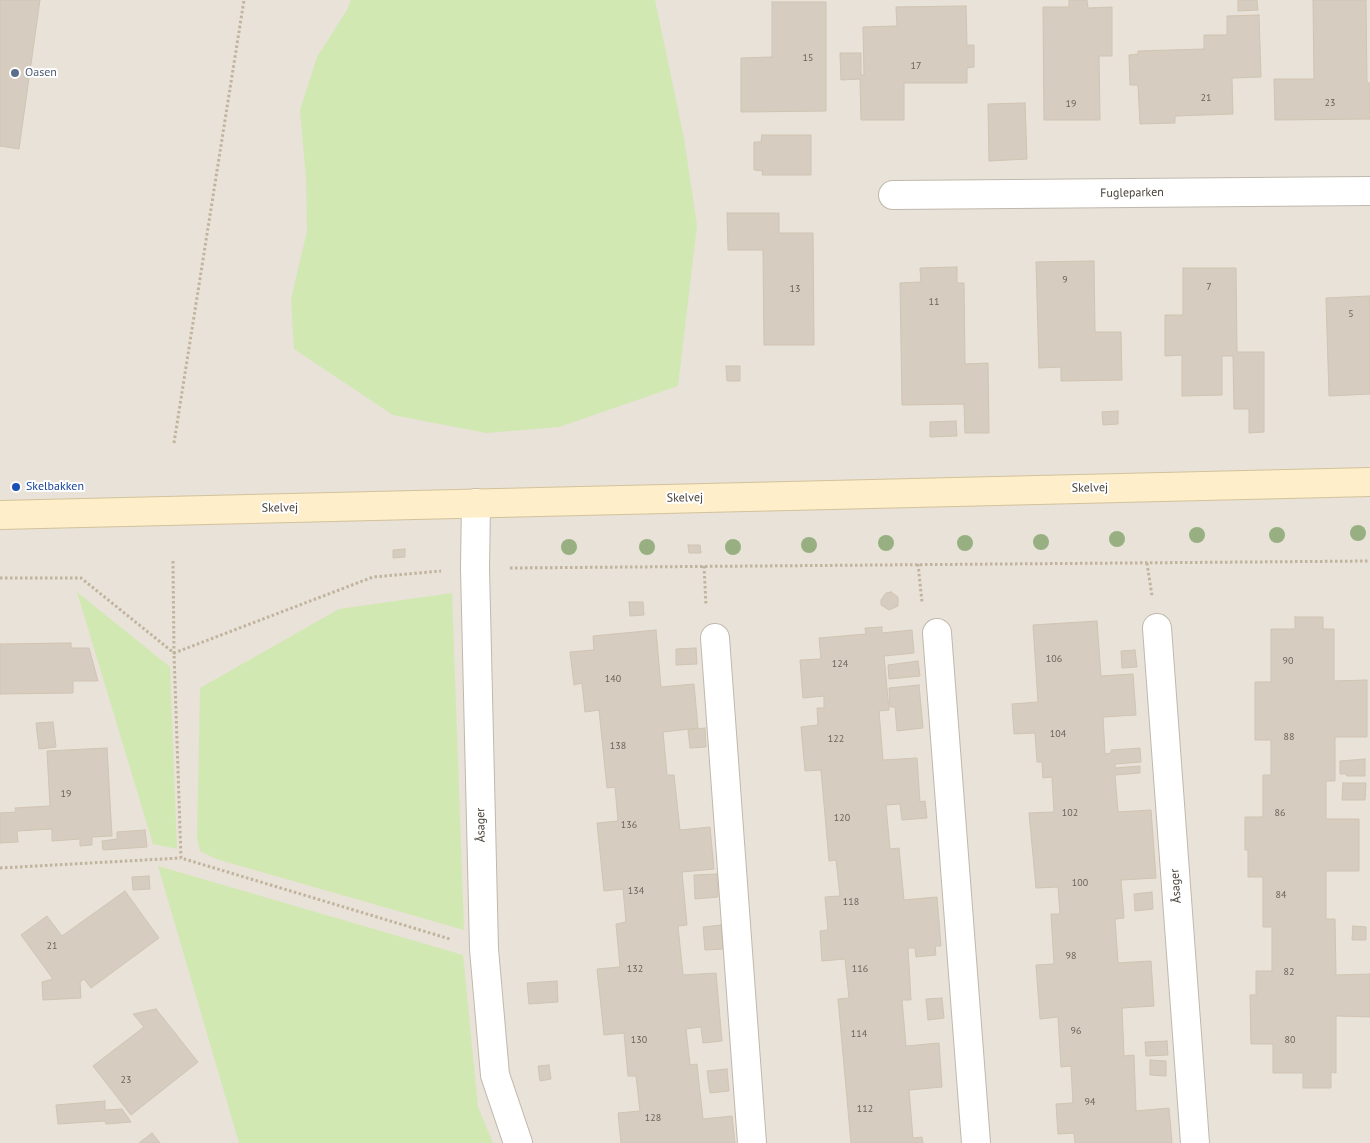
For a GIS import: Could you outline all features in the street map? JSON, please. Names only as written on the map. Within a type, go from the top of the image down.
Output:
[{"type":"street","name":"Fugleparken","points":[[894,195],[1370,191]]},
{"type":"street","name":"Skelvej","points":[[0,514],[1370,482]]},
{"type":"street","name":"Åsager","points":[[476,503],[475,568],[484,949],[495,1075],[518,1143]]},
{"type":"street","name":"Åsager","points":[[1157,628],[1195,1143]]},
{"type":"street","points":[[937,633],[976,1143]]},
{"type":"street","points":[[715,638],[752,1143]]},
{"type":"path","points":[[174,442],[244,0]]},
{"type":"path","points":[[174,561],[174,654],[181,858]]},
{"type":"path","points":[[174,654],[374,577],[475,568],[1370,561]]},
{"type":"path","points":[[0,578],[81,578],[174,654]]},
{"type":"path","points":[[0,868],[181,858],[484,949]]},
{"type":"shaded area","points":[[0,0],[1370,0],[1370,1143],[0,1143]]},
{"type":"green space","points":[[351,0],[655,0],[684,138],[697,226],[678,386],[559,427],[486,433],[393,415],[294,349],[291,299],[307,231],[306,178],[300,110],[317,57],[347,10]]},
{"type":"green space","points":[[77,592],[170,667],[177,849],[153,844]]},
{"type":"green space","points":[[452,593],[464,930],[216,859],[200,851],[197,839],[200,688],[339,609]]},
{"type":"green space","points":[[158,866],[463,955],[478,1107],[493,1143],[239,1143]]},
{"type":"building","name":"Oasen","points":[[0,0],[40,0],[19,149],[0,146]]},
{"type":"building","points":[[1069,0],[1087,0],[1088,8],[1112,7],[1112,56],[1099,56],[1100,120],[1044,120],[1043,7],[1069,7]]},
{"type":"building","points":[[1238,0],[1257,0],[1258,10],[1238,11]]},
{"type":"building","points":[[1313,0],[1366,0],[1367,83],[1370,83],[1370,119],[1275,120],[1274,79],[1314,79]]},
{"type":"building","points":[[772,2],[826,2],[826,111],[741,112],[741,58],[772,57]]},
{"type":"building","points":[[966,6],[967,45],[974,45],[974,67],[967,68],[967,83],[904,83],[904,120],[861,120],[860,79],[841,80],[840,53],[861,53],[861,75],[864,75],[863,27],[897,26],[896,7]]},
{"type":"building","points":[[1259,15],[1261,77],[1232,78],[1233,114],[1175,116],[1175,123],[1140,124],[1138,85],[1130,85],[1129,55],[1138,54],[1138,51],[1204,49],[1204,35],[1227,35],[1227,16]]},
{"type":"building","points":[[1025,103],[1027,159],[989,161],[988,104]]},
{"type":"building","points":[[762,135],[811,135],[811,175],[762,175],[763,171],[754,170],[754,142],[761,142]]},
{"type":"building","points":[[727,213],[779,213],[779,233],[813,233],[814,345],[764,345],[763,250],[728,250]]},
{"type":"building","points":[[1094,261],[1095,332],[1121,332],[1122,380],[1061,381],[1061,367],[1039,368],[1036,262]]},
{"type":"building","points":[[957,267],[957,283],[964,283],[965,364],[988,363],[989,433],[965,433],[964,404],[902,405],[900,283],[921,282],[920,268]]},
{"type":"building","points":[[1183,268],[1236,268],[1237,352],[1264,352],[1264,432],[1249,433],[1249,409],[1234,409],[1233,356],[1222,356],[1222,395],[1182,396],[1182,355],[1165,356],[1165,315],[1183,315]]},
{"type":"building","points":[[1370,296],[1370,394],[1329,396],[1326,298]]},
{"type":"building","points":[[726,366],[740,366],[740,381],[727,381]]},
{"type":"building","points":[[1118,411],[1118,424],[1103,425],[1102,412]]},
{"type":"building","points":[[956,421],[957,436],[930,437],[930,422]]},
{"type":"building","points":[[688,545],[700,545],[701,553],[689,553]]},
{"type":"building","points":[[405,549],[405,557],[393,558],[393,550]]},
{"type":"building","points":[[891,592],[898,597],[898,606],[889,610],[881,605],[881,600],[886,593]]},
{"type":"building","points":[[629,602],[643,602],[644,615],[630,616]]},
{"type":"building","points":[[1295,617],[1323,617],[1323,629],[1334,629],[1334,681],[1367,680],[1367,737],[1335,737],[1335,781],[1326,781],[1326,819],[1359,819],[1359,871],[1326,871],[1326,919],[1335,919],[1336,975],[1370,974],[1370,1017],[1336,1016],[1336,1073],[1331,1072],[1331,1088],[1303,1088],[1303,1073],[1273,1073],[1273,1044],[1251,1044],[1250,995],[1256,995],[1256,971],[1272,971],[1272,927],[1263,927],[1263,877],[1248,877],[1248,850],[1245,850],[1245,817],[1263,817],[1263,775],[1271,775],[1271,740],[1255,740],[1255,682],[1271,682],[1271,629],[1295,629]]},
{"type":"building","points":[[1097,621],[1101,676],[1133,674],[1136,715],[1103,717],[1105,754],[1111,753],[1111,750],[1140,748],[1141,762],[1115,764],[1115,768],[1140,766],[1140,773],[1115,775],[1118,812],[1151,810],[1156,878],[1121,880],[1124,918],[1115,919],[1118,963],[1151,961],[1154,1006],[1122,1008],[1124,1056],[1134,1055],[1136,1111],[1169,1108],[1172,1143],[1075,1143],[1074,1133],[1058,1134],[1056,1104],[1073,1103],[1071,1066],[1061,1067],[1058,1017],[1040,1019],[1036,965],[1054,964],[1051,914],[1060,914],[1058,887],[1036,888],[1029,813],[1054,812],[1052,777],[1043,778],[1042,762],[1037,762],[1035,733],[1014,734],[1012,704],[1038,702],[1033,625]]},
{"type":"building","points":[[882,627],[882,633],[912,630],[914,653],[884,656],[889,710],[879,711],[883,760],[917,758],[920,802],[925,801],[927,818],[902,820],[900,804],[886,805],[890,849],[899,848],[904,900],[937,897],[941,946],[935,946],[936,955],[916,957],[915,948],[908,948],[911,1000],[902,1000],[906,1046],[939,1043],[942,1087],[909,1090],[913,1138],[922,1137],[923,1143],[851,1143],[838,999],[849,998],[845,959],[822,961],[820,931],[828,930],[825,897],[840,896],[836,860],[829,861],[821,770],[805,771],[801,727],[818,725],[817,708],[824,708],[824,696],[803,698],[800,660],[821,659],[819,638],[866,634],[865,628]]},
{"type":"building","points":[[656,630],[661,687],[694,684],[698,728],[663,732],[667,775],[674,775],[680,830],[710,827],[714,869],[682,872],[687,925],[678,926],[683,975],[716,973],[722,1041],[703,1043],[701,1027],[686,1029],[690,1065],[697,1064],[703,1119],[732,1116],[735,1143],[621,1143],[618,1113],[640,1111],[636,1076],[628,1076],[624,1033],[604,1035],[597,969],[620,967],[616,924],[626,922],[623,889],[604,891],[597,823],[618,821],[615,787],[607,788],[599,710],[585,712],[582,683],[574,685],[570,652],[594,650],[593,636]]},
{"type":"building","points":[[71,643],[71,648],[89,648],[98,681],[73,681],[73,693],[0,694],[0,644]]},
{"type":"building","points":[[696,648],[697,664],[676,665],[676,649]]},
{"type":"building","points":[[1135,650],[1137,667],[1122,668],[1121,651]]},
{"type":"building","points":[[918,661],[920,676],[889,679],[888,665]]},
{"type":"building","points":[[919,685],[923,728],[897,731],[895,707],[890,707],[889,688]]},
{"type":"building","points":[[53,722],[56,747],[39,749],[36,723]]},
{"type":"building","points":[[705,728],[706,747],[690,748],[688,730]]},
{"type":"building","points":[[107,748],[112,836],[92,837],[92,845],[80,846],[80,839],[52,841],[52,829],[17,831],[18,842],[0,843],[0,813],[16,812],[15,808],[50,806],[47,751]]},
{"type":"building","points":[[1365,759],[1365,776],[1340,774],[1340,761]]},
{"type":"building","points":[[1343,783],[1366,783],[1365,800],[1342,800]]},
{"type":"building","points":[[145,830],[147,847],[103,850],[102,841],[117,839],[117,832]]},
{"type":"building","points":[[717,874],[718,897],[695,899],[694,875]]},
{"type":"building","points":[[149,876],[150,889],[133,890],[132,877]]},
{"type":"building","points":[[125,891],[159,938],[91,988],[84,979],[80,982],[81,998],[43,1000],[42,982],[53,979],[21,935],[47,916],[62,936]]},
{"type":"building","points":[[1152,892],[1153,909],[1135,911],[1134,894]]},
{"type":"building","points":[[721,925],[723,949],[705,950],[703,927]]},
{"type":"building","points":[[1353,926],[1366,927],[1366,940],[1352,940]]},
{"type":"building","points":[[557,981],[558,1002],[529,1004],[527,983]]},
{"type":"building","points":[[942,998],[944,1018],[928,1020],[926,999]]},
{"type":"building","points":[[156,1009],[198,1062],[131,1115],[93,1066],[144,1027],[133,1014]]},
{"type":"building","points":[[1167,1041],[1168,1055],[1146,1056],[1145,1042]]},
{"type":"building","points":[[1150,1060],[1166,1061],[1166,1076],[1150,1075]]},
{"type":"building","points":[[549,1065],[551,1079],[540,1081],[538,1066]]},
{"type":"building","points":[[727,1069],[729,1091],[710,1093],[707,1071]]},
{"type":"building","points":[[105,1101],[105,1110],[122,1109],[131,1122],[106,1124],[105,1121],[58,1124],[56,1105]]},
{"type":"building","points":[[152,1133],[160,1143],[139,1143]]},
{"type":"place","name":"Oasen","points":[[15,73]]},
{"type":"place","name":"Skelbakken","points":[[16,487]]}]
